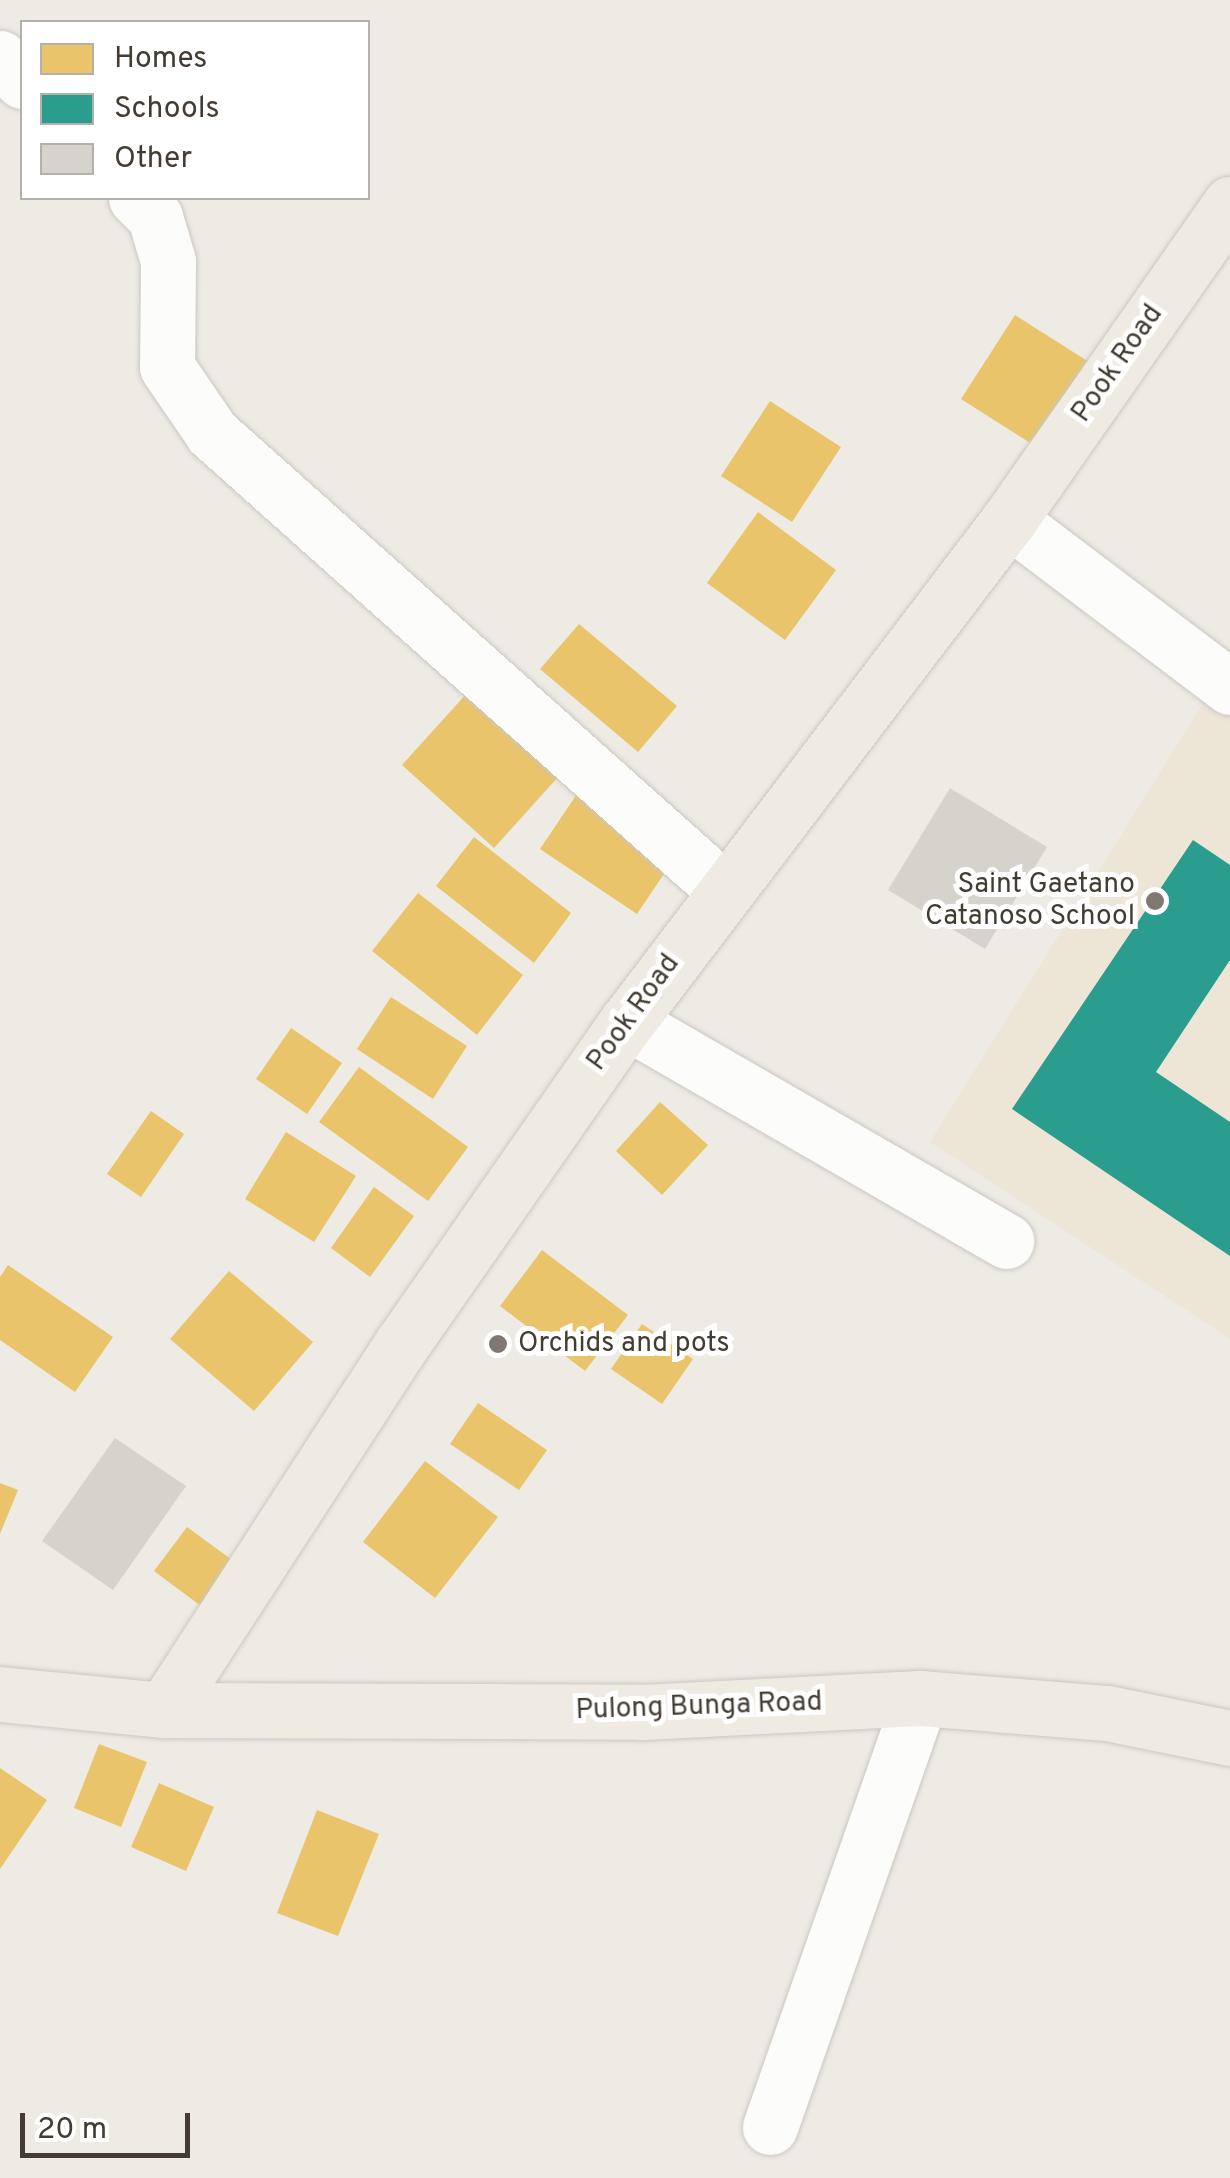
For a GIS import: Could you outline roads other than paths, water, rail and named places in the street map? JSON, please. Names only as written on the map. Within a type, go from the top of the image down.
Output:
[{"type":"main road","name":"Pook Road","points":[[164,1710],[402,1344],[627,1022],[723,889],[1009,520],[1230,204]]},
{"type":"main road","points":[[0,1694],[164,1710]]},
{"type":"main road","name":"Pulong Bunga Road","points":[[164,1710],[643,1712],[920,1698],[1107,1713],[1230,1738]]},
{"type":"street","points":[[0,58],[20,79]]},
{"type":"street","points":[[138,200],[155,217],[168,261],[167,368],[212,433],[723,889]]},
{"type":"street","points":[[1009,520],[1230,687]]},
{"type":"street","points":[[627,1022],[1006,1241]]},
{"type":"street","points":[[770,2126],[920,1698]]},
{"type":"place","name":"Saint Gaetano Catanoso School","points":[[1155,901]]},
{"type":"place","name":"Orchids and pots","points":[[498,1344]]}]
